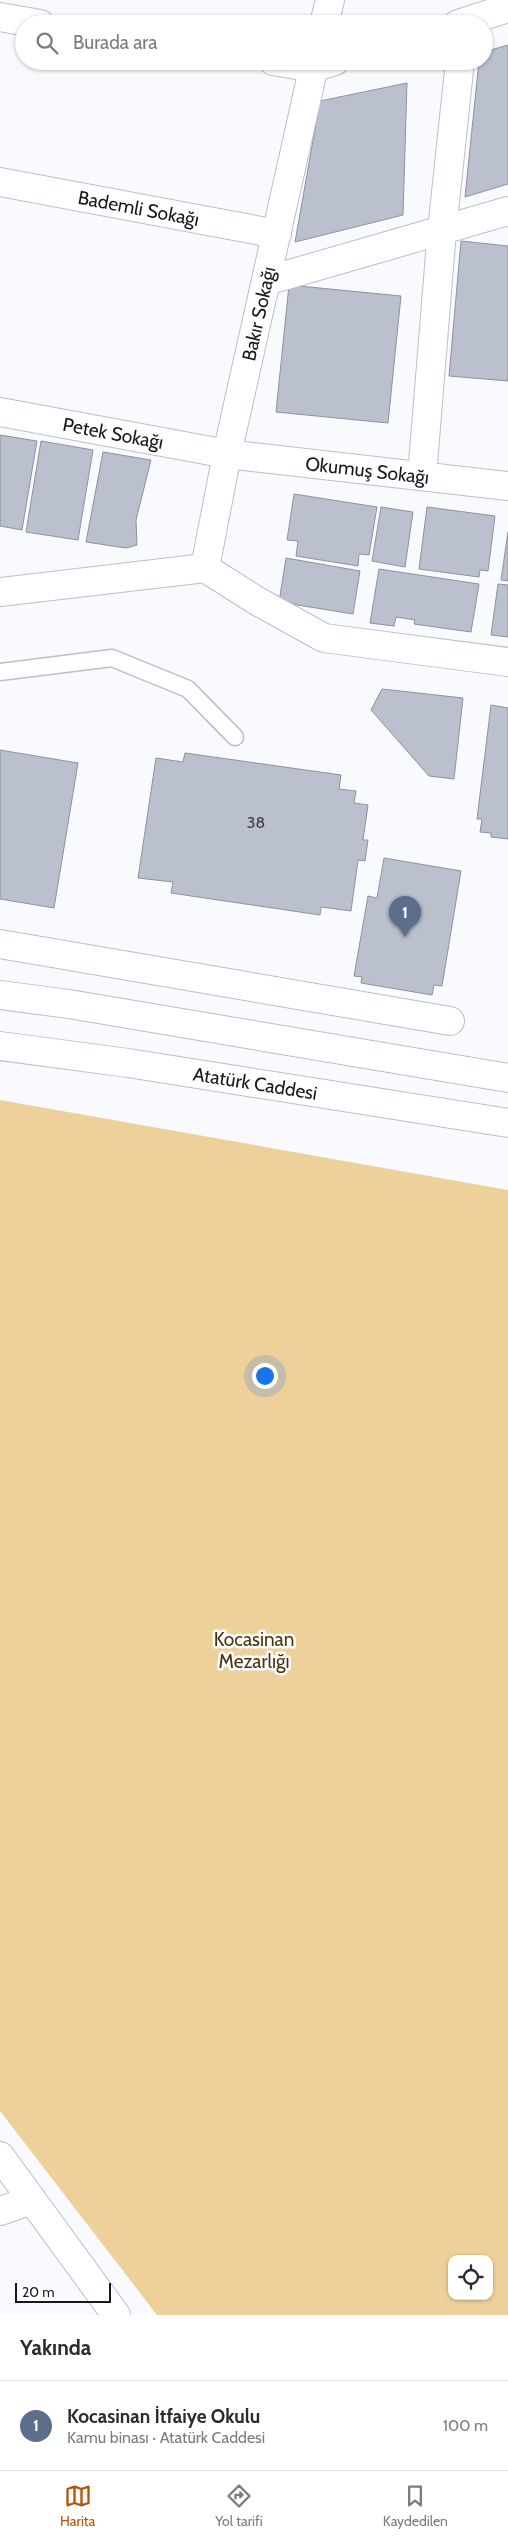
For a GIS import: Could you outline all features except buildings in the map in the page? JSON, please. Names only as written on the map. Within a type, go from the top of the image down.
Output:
[{"type":"street","points":[[326,15],[330,0]]},
{"type":"street","points":[[487,15],[508,8]]},
{"type":"street","points":[[0,17],[15,20]]},
{"type":"street","name":"Bakır Sokağı","points":[[205,568],[227,454],[266,281],[319,70]]},
{"type":"street","points":[[422,476],[442,230],[459,70]]},
{"type":"street","name":"Bademli Sokağı","points":[[0,182],[277,234]]},
{"type":"street","points":[[266,281],[508,211]]},
{"type":"street","name":"Petek Sokağı","points":[[0,412],[227,454]]},
{"type":"street","name":"Okumuş Sokağı","points":[[227,454],[508,486]]},
{"type":"street","points":[[0,592],[205,568],[256,601],[324,638],[508,662]]},
{"type":"street","points":[[0,944],[450,1021]]},
{"type":"street","points":[[0,996],[69,1004],[508,1078]]},
{"type":"street","name":"Atatürk Caddesi","points":[[0,1046],[128,1063],[508,1123]]},
{"type":"street","points":[[0,2156],[116,2315]]},
{"type":"street","points":[[0,2211],[32,2200]]},
{"type":"lane","points":[[0,672],[112,658],[188,688],[235,737]]},
{"type":"green space","name":"Kocasinan Mezarlığı","points":[[0,1100],[508,1190],[508,2315],[157,2315],[0,2111]]},
{"type":"place","name":"Kocasinan İtfaiye Okulu","points":[[405,937]]}]
